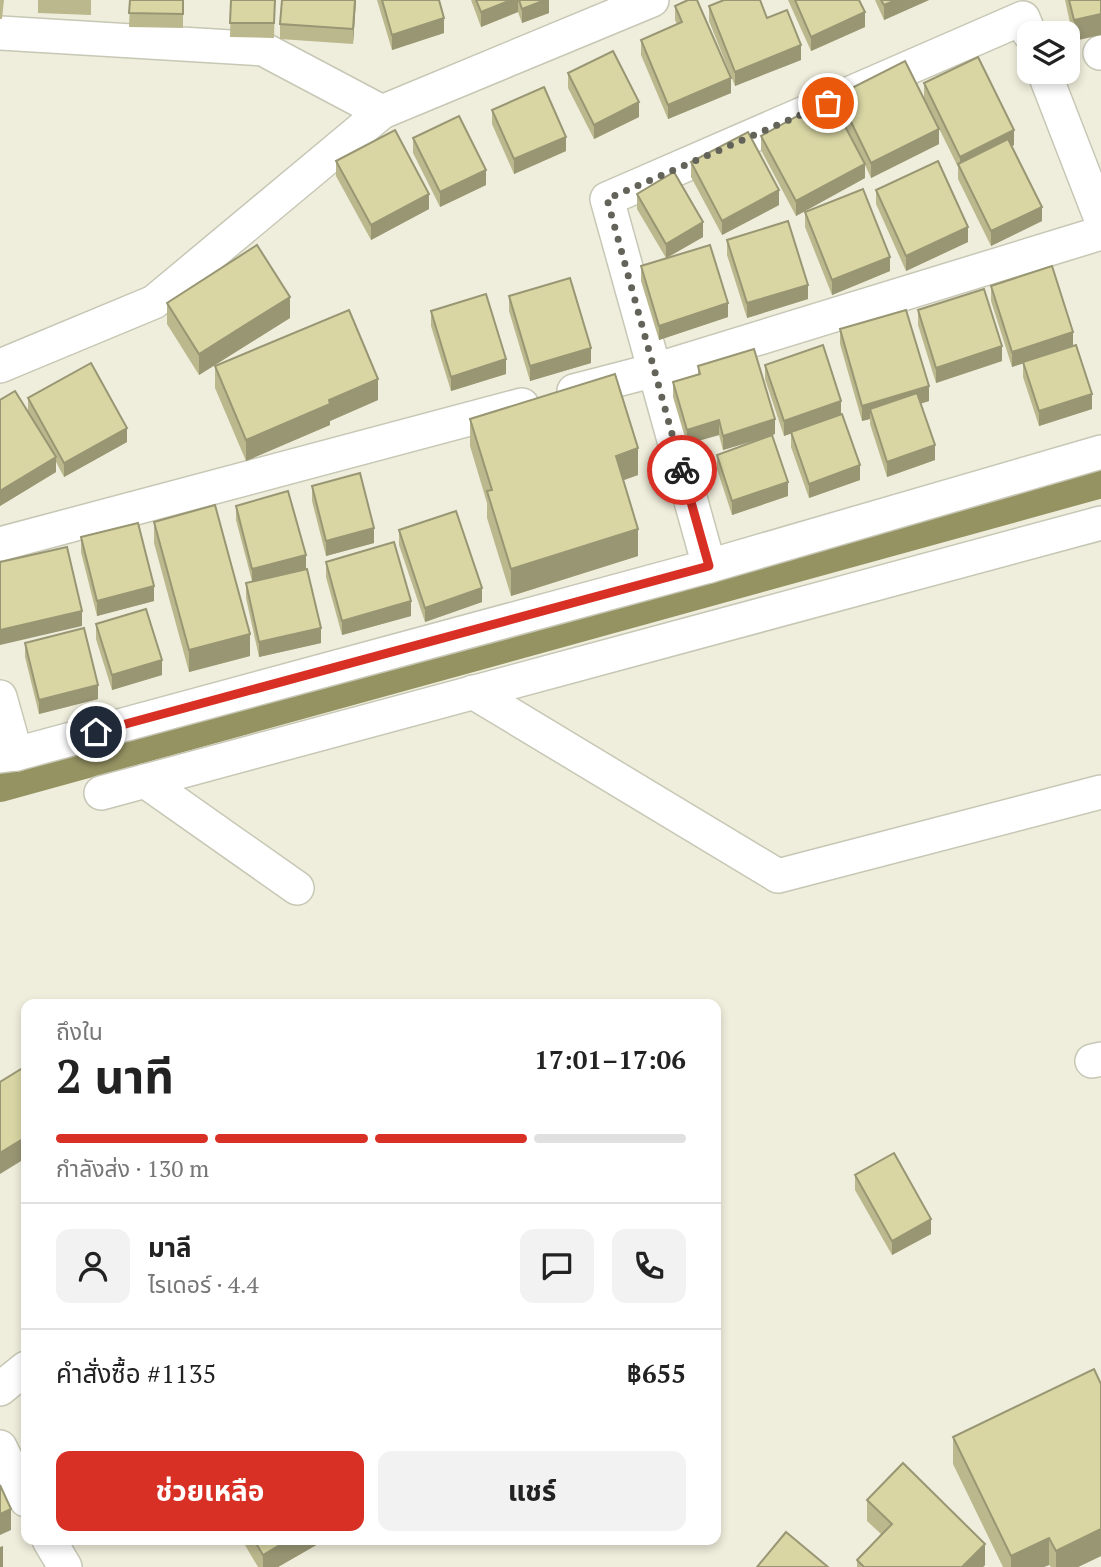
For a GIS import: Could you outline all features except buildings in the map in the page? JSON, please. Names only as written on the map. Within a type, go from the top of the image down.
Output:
[{"type":"street","points":[[0,366],[154,302],[382,112],[652,0]]},
{"type":"street","points":[[709,566],[607,199],[1023,18],[1024,21]]},
{"type":"street","points":[[0,33],[263,49],[382,112]]},
{"type":"street","points":[[1049,84],[1101,219]]},
{"type":"street","points":[[0,544],[655,370],[1101,233]]},
{"type":"street","points":[[0,697],[8,755],[709,566],[1101,452]]},
{"type":"street","points":[[100,793],[1101,523]]},
{"type":"street","points":[[473,692],[778,876],[1101,792]]},
{"type":"street","points":[[145,781],[297,888]]},
{"type":"street","points":[[0,1389],[21,1372]]},
{"type":"street","points":[[0,1447],[21,1490]]},
{"type":"street","points":[[52,1545],[65,1567]]},
{"type":"waterway","points":[[0,783],[1101,479]]},
{"type":"way so far","points":[[682,470],[607,199],[828,103]]},
{"type":"route","points":[[96,732],[709,566],[682,470]]}]
